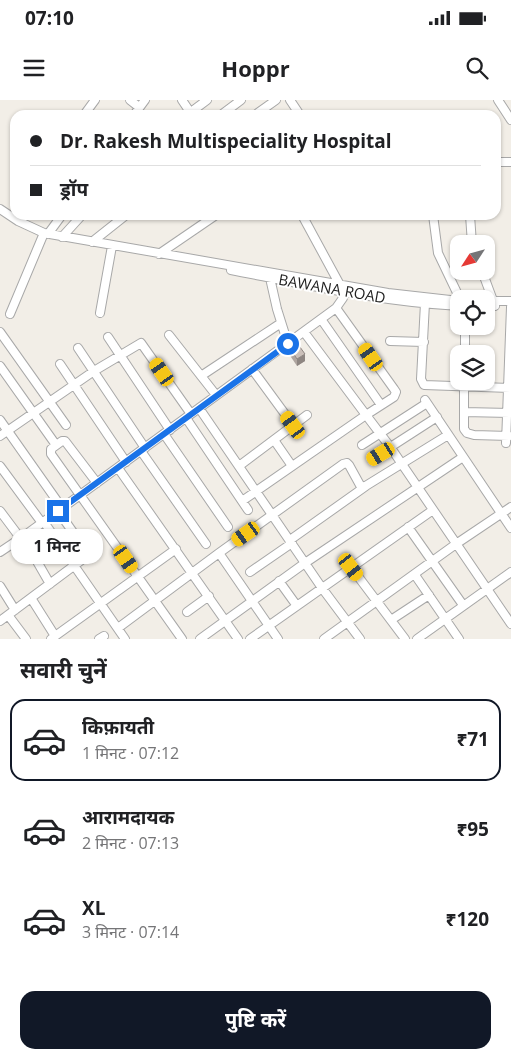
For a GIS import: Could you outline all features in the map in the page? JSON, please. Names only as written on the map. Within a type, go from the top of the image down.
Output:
[{"type":"street","points":[[130,100],[139,108],[145,100]]},
{"type":"street","points":[[195,110],[207,100]]},
{"type":"street","points":[[228,110],[241,100]]},
{"type":"street","points":[[263,110],[276,100]]},
{"type":"street","points":[[498,100],[511,120]]},
{"type":"street","name":"BAWANA ROAD","points":[[16,220],[46,234],[208,263],[216,267],[270,278],[425,303],[450,305]]},
{"type":"street","points":[[10,314],[46,234],[58,220]]},
{"type":"street","points":[[62,237],[77,220]]},
{"type":"street","points":[[92,242],[120,220]]},
{"type":"street","points":[[159,254],[209,220]]},
{"type":"street","points":[[0,552],[43,523],[336,308],[343,298],[341,289],[305,220]]},
{"type":"street","points":[[434,220],[438,253],[455,290]]},
{"type":"street","points":[[470,220],[471,235]]},
{"type":"street","points":[[100,313],[112,246]]},
{"type":"street","name":"BAWANA ROAD","points":[[208,263],[216,262],[341,289]]},
{"type":"street","points":[[270,278],[288,344]]},
{"type":"street","name":"BAWANA ROAD","points":[[362,292],[450,299]]},
{"type":"street","points":[[495,303],[511,301]]},
{"type":"street","points":[[425,303],[421,379],[424,385],[450,384]]},
{"type":"street","points":[[464,390],[464,429],[467,433],[508,438],[511,307],[495,305]]},
{"type":"street","points":[[242,501],[396,395],[394,389],[336,308]]},
{"type":"street","points":[[321,319],[381,405]]},
{"type":"street","points":[[201,376],[281,323]]},
{"type":"street","points":[[0,332],[66,425]]},
{"type":"street","points":[[304,332],[391,448],[511,624]]},
{"type":"street","points":[[169,334],[216,396]]},
{"type":"street","points":[[108,337],[228,527]]},
{"type":"street","points":[[390,341],[424,342]]},
{"type":"street","points":[[0,436],[120,354],[142,343],[248,510]]},
{"type":"street","points":[[78,348],[206,544]]},
{"type":"street","points":[[60,364],[126,462]]},
{"type":"street","points":[[0,366],[32,414],[56,445]]},
{"type":"street","points":[[252,369],[293,425]]},
{"type":"street","points":[[495,387],[509,388]]},
{"type":"street","points":[[362,445],[426,402],[511,528]]},
{"type":"street","points":[[199,408],[322,588],[360,639]]},
{"type":"street","points":[[464,412],[509,413]]},
{"type":"street","points":[[238,466],[307,415]]},
{"type":"street","points":[[372,459],[437,417]]},
{"type":"street","points":[[0,420],[87,552],[87,556],[0,621]]},
{"type":"street","points":[[250,572],[366,486],[448,435]]},
{"type":"street","points":[[274,440],[292,466]]},
{"type":"street","points":[[97,483],[67,442],[63,441],[51,449],[50,453],[182,639]]},
{"type":"street","points":[[200,639],[279,581],[463,456]]},
{"type":"street","points":[[118,628],[219,552],[345,464],[349,465],[360,485],[366,486]]},
{"type":"street","points":[[0,466],[126,639]]},
{"type":"street","points":[[118,468],[226,619],[238,639]]},
{"type":"street","points":[[324,639],[511,507]]},
{"type":"street","points":[[250,639],[433,510]]},
{"type":"street","points":[[0,511],[22,538],[50,584]]},
{"type":"street","points":[[408,527],[463,605]]},
{"type":"street","points":[[31,598],[53,638],[100,602],[176,549]]},
{"type":"street","points":[[219,552],[278,639]]},
{"type":"street","points":[[351,567],[405,639]]},
{"type":"street","points":[[417,639],[511,572]]},
{"type":"street","points":[[415,574],[459,639]]},
{"type":"street","points":[[279,581],[297,606]]},
{"type":"street","points":[[0,586],[26,639]]},
{"type":"street","points":[[391,620],[429,595]]},
{"type":"street","points":[[187,612],[209,596]]},
{"type":"building","points":[[292,336],[305,354],[297,359],[285,341]]},
{"type":"route","points":[[58,511],[288,344]]}]
